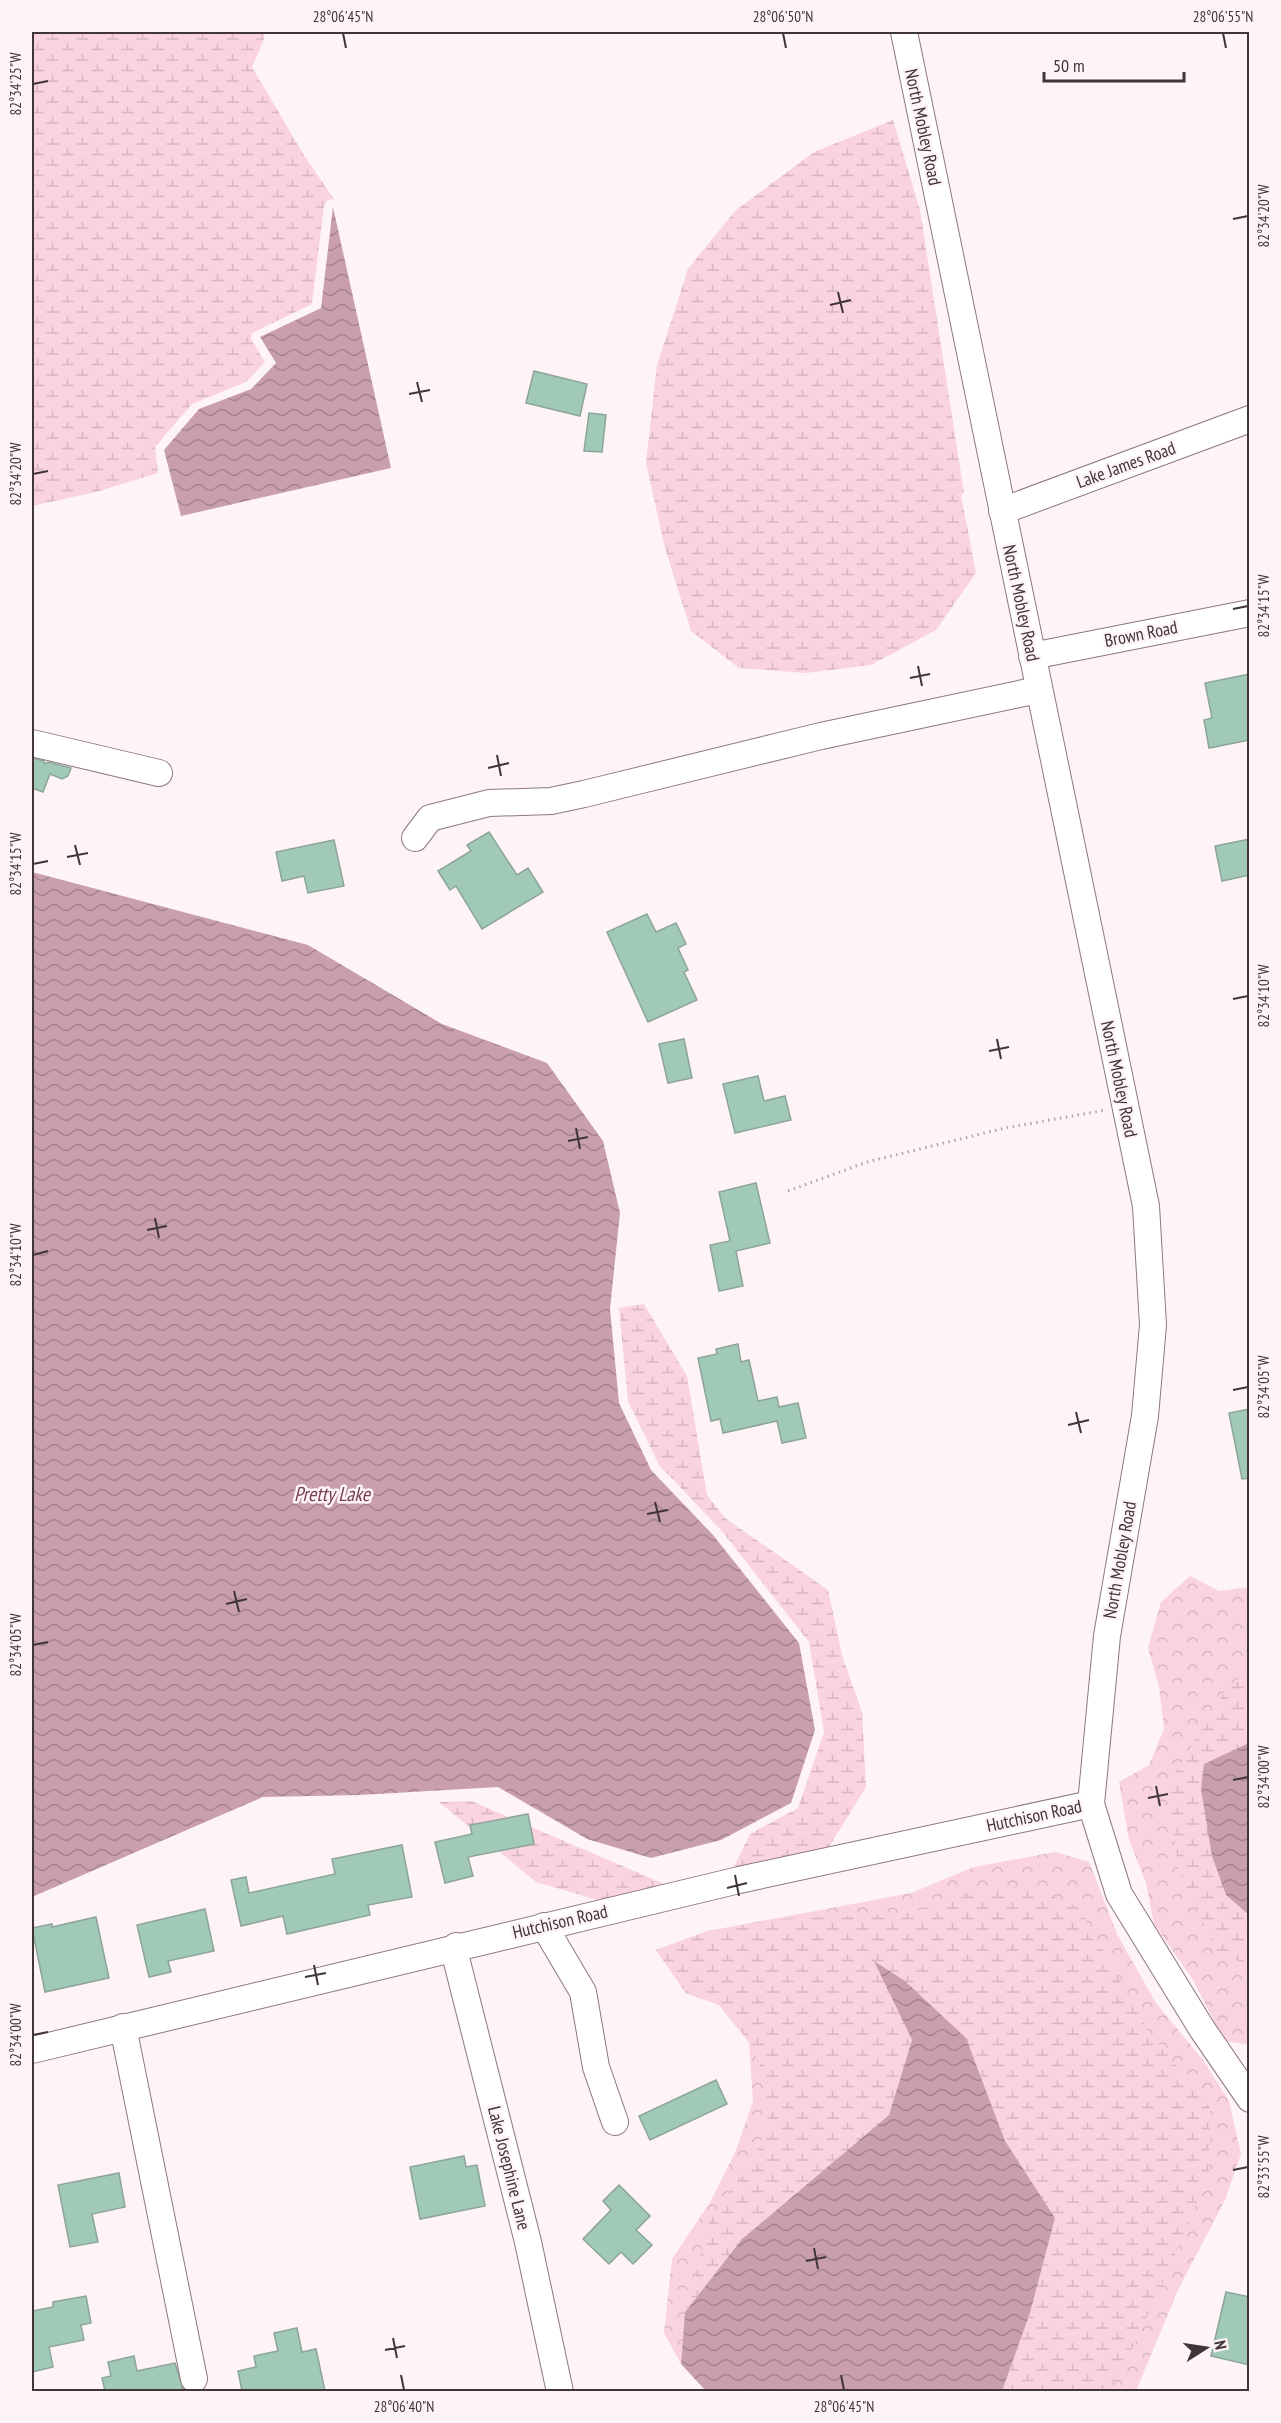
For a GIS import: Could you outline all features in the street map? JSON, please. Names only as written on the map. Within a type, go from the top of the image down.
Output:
[{"type":"street","name":"North Mobley Road","points":[[903,32],[1146,1206],[1153,1325],[1145,1416],[1107,1636],[1091,1804],[1119,1894],[1202,2029],[1250,2099]]},
{"type":"street","name":"Lake James Road","points":[[1002,511],[1250,419]]},
{"type":"street","name":"Brown Road","points":[[1032,656],[1250,613]]},
{"type":"street","points":[[415,838],[430,818],[489,803],[562,798],[821,736],[1038,690]]},
{"type":"street","points":[[32,743],[159,772]]},
{"type":"street","name":"Hutchison Road","points":[[32,2050],[456,1946],[739,1880],[1091,1804]]},
{"type":"street","points":[[544,1926],[583,1992],[596,2067],[615,2122]]},
{"type":"street","name":"Lake Josephine Lane","points":[[456,1946],[455,1954],[528,2242],[560,2391]]},
{"type":"street","points":[[123,2027],[194,2379]]},
{"type":"path","points":[[788,1191],[867,1162],[1005,1128],[1125,1106]]},
{"type":"green space","points":[[32,32],[263,32],[264,39],[252,67],[305,157],[334,199],[327,201],[324,206],[312,304],[252,333],[251,339],[265,362],[246,382],[192,404],[155,447],[158,473],[96,492],[32,506]]},
{"type":"green space","points":[[893,120],[920,210],[964,493],[961,495],[976,573],[936,630],[871,665],[806,673],[739,668],[691,631],[665,548],[646,463],[657,365],[688,269],[735,211],[814,152]]},
{"type":"green space","points":[[644,1304],[687,1376],[707,1495],[725,1518],[828,1590],[842,1655],[862,1712],[866,1787],[827,1850],[731,1872],[750,1834],[798,1808],[824,1732],[809,1642],[721,1530],[659,1465],[628,1401],[619,1308]]},
{"type":"green space","points":[[1190,1576],[1219,1591],[1249,1587],[1249,2045],[1224,2041],[1193,1980],[1154,1924],[1146,1883],[1129,1840],[1119,1782],[1149,1765],[1164,1729],[1159,1686],[1148,1648],[1161,1602]]},
{"type":"green space","points":[[1249,1671],[1249,1966],[1217,1951],[1179,1872],[1167,1787],[1227,1687]]},
{"type":"green space","points":[[471,1801],[669,1886],[604,1902],[536,1882],[439,1802]]},
{"type":"green space","points":[[1055,1852],[1089,1862],[1118,1936],[1156,2003],[1203,2060],[1229,2101],[1241,2154],[1225,2200],[1178,2290],[1136,2391],[1002,2391],[1030,2313],[1055,2218],[875,1962],[685,2312],[681,2364],[664,2333],[672,2259],[711,2201],[736,2150],[753,2101],[749,2042],[719,2005],[686,1993],[656,1950],[708,1931],[911,1893],[974,1867]]},
{"type":"green space","points":[[1032,1887],[1079,1908],[1149,2032],[1210,2108],[1209,2173],[1170,2267],[1125,2364],[1107,2391],[1002,2391],[1030,2313],[1055,2218],[1005,2141],[966,2038],[875,1962],[912,2040],[889,2115],[742,2239],[685,2312],[710,2220],[752,2163],[768,2124],[766,2079],[749,2042],[719,2005],[686,1993],[656,1950],[708,1931],[780,1919],[909,1913],[986,1889]]},
{"type":"water","points":[[333,207],[391,468],[181,516],[164,450],[199,409],[251,389],[276,363],[260,337],[321,308]]},
{"type":"water","name":"Pretty Lake","points":[[32,872],[308,945],[442,1024],[547,1063],[603,1141],[620,1213],[610,1309],[619,1403],[651,1470],[713,1535],[799,1643],[815,1730],[791,1803],[721,1840],[651,1858],[587,1839],[498,1787],[360,1795],[263,1797],[32,1897]]},
{"type":"water","points":[[1249,1743],[1249,1915],[1226,1895],[1212,1856],[1201,1789],[1204,1764]]},
{"type":"water","points":[[874,1961],[905,1981],[966,2038],[1005,2141],[1055,2218],[1030,2313],[1002,2391],[706,2391],[681,2364],[685,2312],[742,2239],[889,2115],[912,2040]]},
{"type":"building","points":[[534,371],[587,384],[580,416],[526,403]]},
{"type":"building","points":[[589,413],[606,415],[602,452],[584,451]]},
{"type":"building","points":[[1250,674],[1250,740],[1209,748],[1204,720],[1212,718],[1205,683]]},
{"type":"building","points":[[32,758],[44,761],[45,764],[48,762],[71,768],[68,776],[62,779],[50,774],[43,792],[32,788]]},
{"type":"building","points":[[489,832],[517,875],[528,868],[543,892],[482,929],[456,886],[450,890],[438,871],[471,851],[467,845]]},
{"type":"building","points":[[1250,839],[1250,875],[1222,881],[1215,846]]},
{"type":"building","points":[[334,840],[344,886],[308,893],[304,876],[282,881],[276,852]]},
{"type":"building","points":[[647,914],[656,932],[676,923],[686,944],[678,948],[688,970],[684,972],[697,1000],[648,1022],[607,932]]},
{"type":"building","points":[[684,1039],[692,1078],[668,1083],[659,1044]]},
{"type":"building","points":[[758,1076],[764,1101],[785,1096],[791,1120],[735,1133],[723,1084]]},
{"type":"building","points":[[756,1183],[770,1243],[736,1251],[743,1286],[719,1291],[710,1245],[730,1241],[719,1192]]},
{"type":"building","points":[[738,1344],[741,1362],[749,1360],[758,1401],[777,1397],[779,1407],[798,1403],[806,1438],[782,1443],[777,1421],[723,1433],[720,1419],[711,1421],[698,1358],[717,1354],[716,1349]]},
{"type":"building","points":[[1250,1409],[1250,1478],[1242,1479],[1229,1413]]},
{"type":"building","points":[[528,1814],[534,1844],[468,1857],[473,1876],[445,1883],[435,1842],[472,1834],[470,1825]]},
{"type":"building","points":[[402,1845],[412,1897],[368,1905],[370,1915],[287,1934],[283,1916],[241,1926],[231,1880],[246,1877],[249,1893],[335,1874],[332,1859]]},
{"type":"building","points":[[205,1909],[214,1951],[168,1961],[171,1972],[149,1977],[137,1925]]},
{"type":"building","points":[[96,1917],[109,1978],[45,1992],[32,1928],[52,1924],[52,1927]]},
{"type":"building","points":[[716,2080],[727,2104],[650,2140],[639,2116]]},
{"type":"building","points":[[464,2156],[466,2167],[477,2165],[485,2206],[420,2219],[410,2167]]},
{"type":"building","points":[[119,2173],[125,2207],[92,2214],[98,2242],[70,2247],[58,2185]]},
{"type":"building","points":[[619,2185],[650,2216],[636,2230],[652,2245],[633,2264],[621,2252],[609,2264],[583,2239],[611,2210],[603,2201]]},
{"type":"building","points":[[1226,2292],[1250,2297],[1250,2365],[1211,2356]]},
{"type":"building","points":[[86,2296],[91,2323],[81,2325],[84,2340],[49,2347],[53,2367],[32,2372],[32,2311],[53,2307],[53,2302]]},
{"type":"building","points":[[297,2328],[302,2352],[316,2349],[325,2391],[242,2391],[238,2371],[256,2367],[254,2356],[278,2351],[274,2333]]},
{"type":"building","points":[[134,2356],[137,2371],[175,2363],[183,2389],[105,2391],[102,2378],[111,2376],[108,2362]]}]
